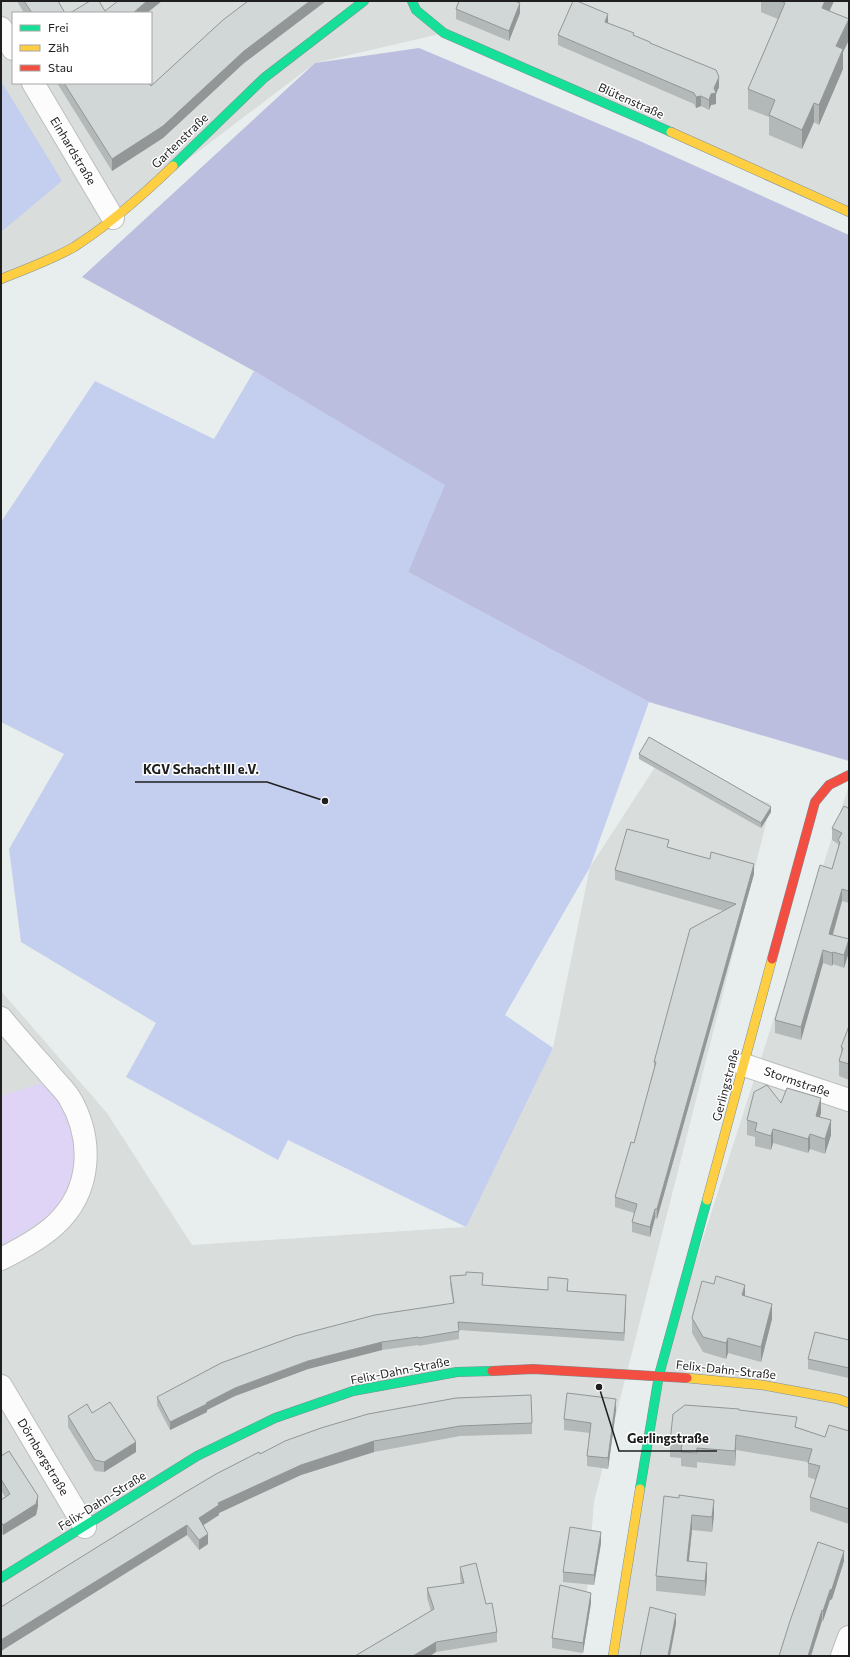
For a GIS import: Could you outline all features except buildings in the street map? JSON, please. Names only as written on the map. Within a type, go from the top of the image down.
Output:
[{"type":"street","name":"Gartenstraße","points":[[1,279],[22,271],[73,247],[113,218],[150,188],[264,78],[364,1]]},
{"type":"street","name":"Blütenstraße","points":[[412,1],[416,10],[444,33],[849,212]]},
{"type":"street","points":[[1,28],[12,47]]},
{"type":"street","name":"Einhardstraße","points":[[34,84],[113,218]]},
{"type":"street","name":"Gerlingstraße","points":[[613,1656],[658,1375],[815,802],[822,792],[835,780],[849,775]]},
{"type":"street","points":[[1,1018],[69,1096],[80,1121],[86,1142],[86,1160],[83,1182],[75,1201],[56,1225],[35,1240],[1,1259]]},
{"type":"street","name":"Stormstraße","points":[[744,1065],[849,1100]]},
{"type":"street","name":"Felix-Dahn-Straße","points":[[1,1578],[197,1456],[275,1418],[353,1391],[457,1372],[533,1369],[658,1375],[762,1385],[838,1399],[849,1403]]},
{"type":"street","name":"Dörnbergstraße","points":[[1,1386],[85,1527]]},
{"type":"street","points":[[842,1656],[849,1637]]},
{"type":"shaded area","points":[[1,1],[849,1],[849,209],[444,33],[315,63],[73,247],[1,276]]},
{"type":"shaded area","points":[[419,48],[642,142],[849,235],[849,761],[649,702],[408,572],[445,485],[254,371],[82,277],[315,63]]},
{"type":"shaded area","points":[[1,81],[62,181],[1,232]]},
{"type":"shaded area","points":[[254,371],[446,485],[408,572],[649,702],[590,867],[505,1015],[553,1048],[466,1227],[288,1140],[278,1160],[126,1077],[156,1023],[21,942],[9,849],[64,754],[1,722],[1,522],[95,381],[214,439]]},
{"type":"shaded area","points":[[659,761],[771,804],[594,1502],[582,1656],[1,1656],[1,991],[107,1113],[192,1245],[465,1227],[553,1048],[590,867]]},
{"type":"shaded area","points":[[849,785],[849,1656],[613,1656],[659,1375]]},
{"type":"shaded area","points":[[46,1082],[61,1098],[76,1144],[72,1180],[57,1211],[1,1247],[1,1096]]},
{"type":"traffic: fast","points":[[173,166],[264,78],[364,1]]},
{"type":"traffic: fast","points":[[412,1],[416,10],[444,33],[671,132]]},
{"type":"traffic: fast","points":[[640,1489],[659,1375],[707,1200]]},
{"type":"traffic: fast","points":[[1,1578],[197,1456],[275,1418],[353,1391],[457,1372],[492,1371]]},
{"type":"traffic: slow","points":[[671,132],[849,212]]},
{"type":"traffic: slow","points":[[1,279],[48,260],[74,247],[126,209],[173,166]]},
{"type":"traffic: slow","points":[[707,1200],[772,959]]},
{"type":"traffic: slow","points":[[687,1378],[762,1385],[838,1399],[849,1403]]},
{"type":"traffic: slow","points":[[613,1656],[640,1489]]},
{"type":"traffic: jam","points":[[772,959],[815,802],[829,785],[849,775]]},
{"type":"traffic: jam","points":[[492,1371],[533,1369],[687,1378]]},
{"type":"place","name":"KGV Schacht III e.V.","points":[[325,801]]},
{"type":"place","name":"Gerlingstraße","points":[[599,1387]]}]
